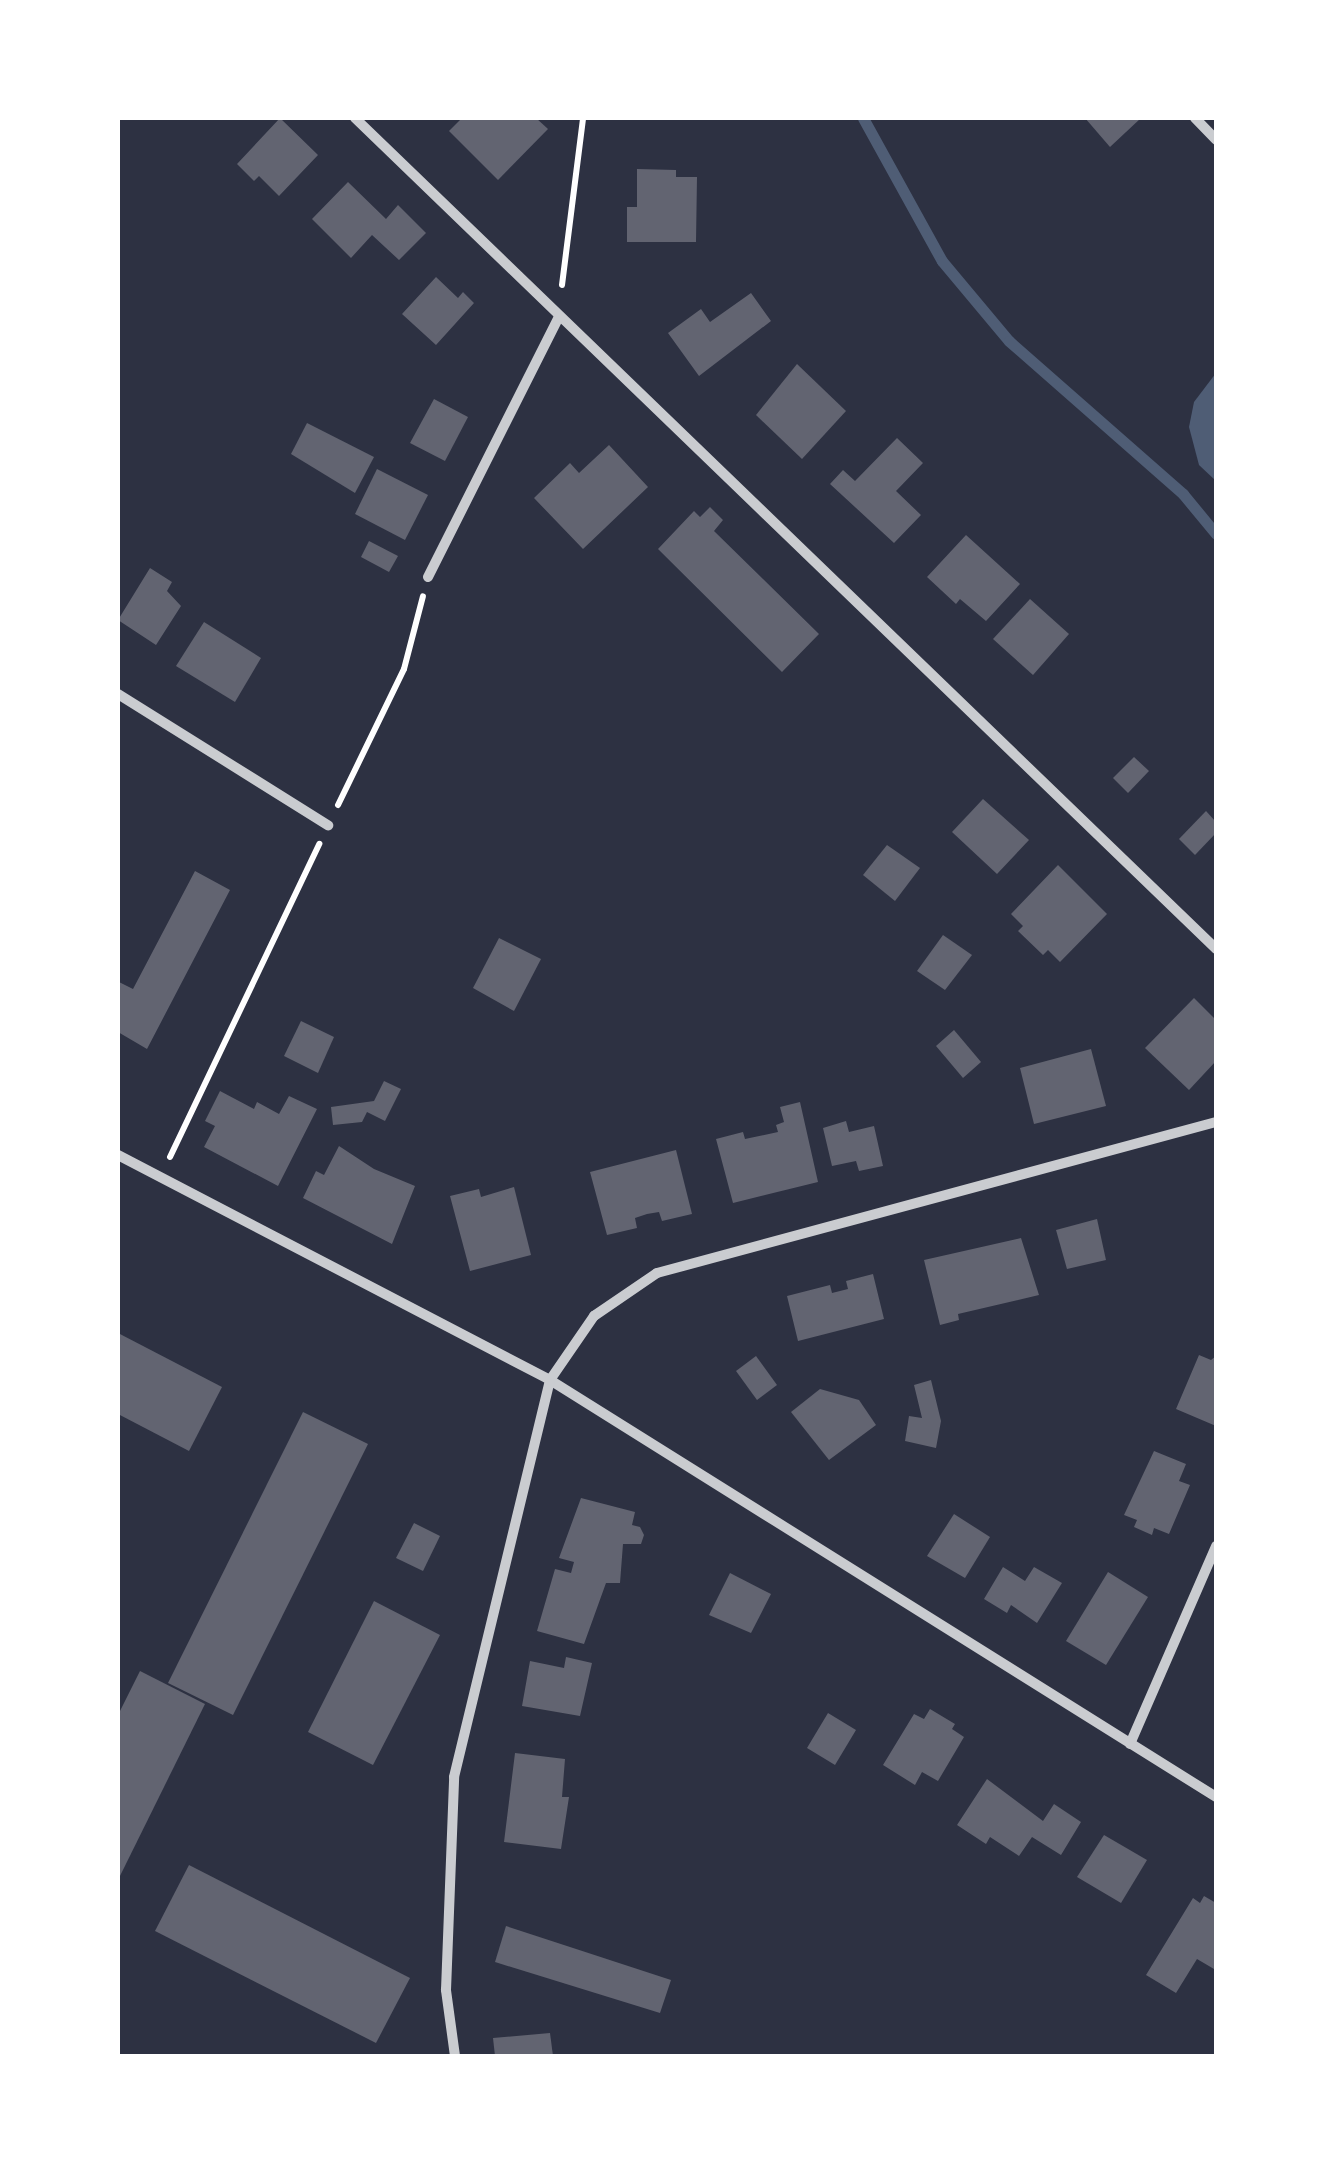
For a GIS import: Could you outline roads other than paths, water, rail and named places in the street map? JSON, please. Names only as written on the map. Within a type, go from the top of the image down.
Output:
[{"type":"street","points":[[356,118],[1216,949]]},
{"type":"street","points":[[1195,118],[1216,140]]},
{"type":"street","points":[[428,577],[559,316]]},
{"type":"street","points":[[118,694],[328,825]]},
{"type":"street","points":[[455,2056],[446,1990],[454,1777],[550,1380],[594,1316],[657,1273],[1216,1122]]},
{"type":"street","points":[[118,1155],[550,1380],[1216,1797]]},
{"type":"street","points":[[1130,1744],[1216,1546]]},
{"type":"water","points":[[1216,373],[1216,481],[1199,465],[1189,427],[1194,402]]},
{"type":"waterway","points":[[863,118],[942,261],[1009,341],[1183,494],[1216,534]]}]
